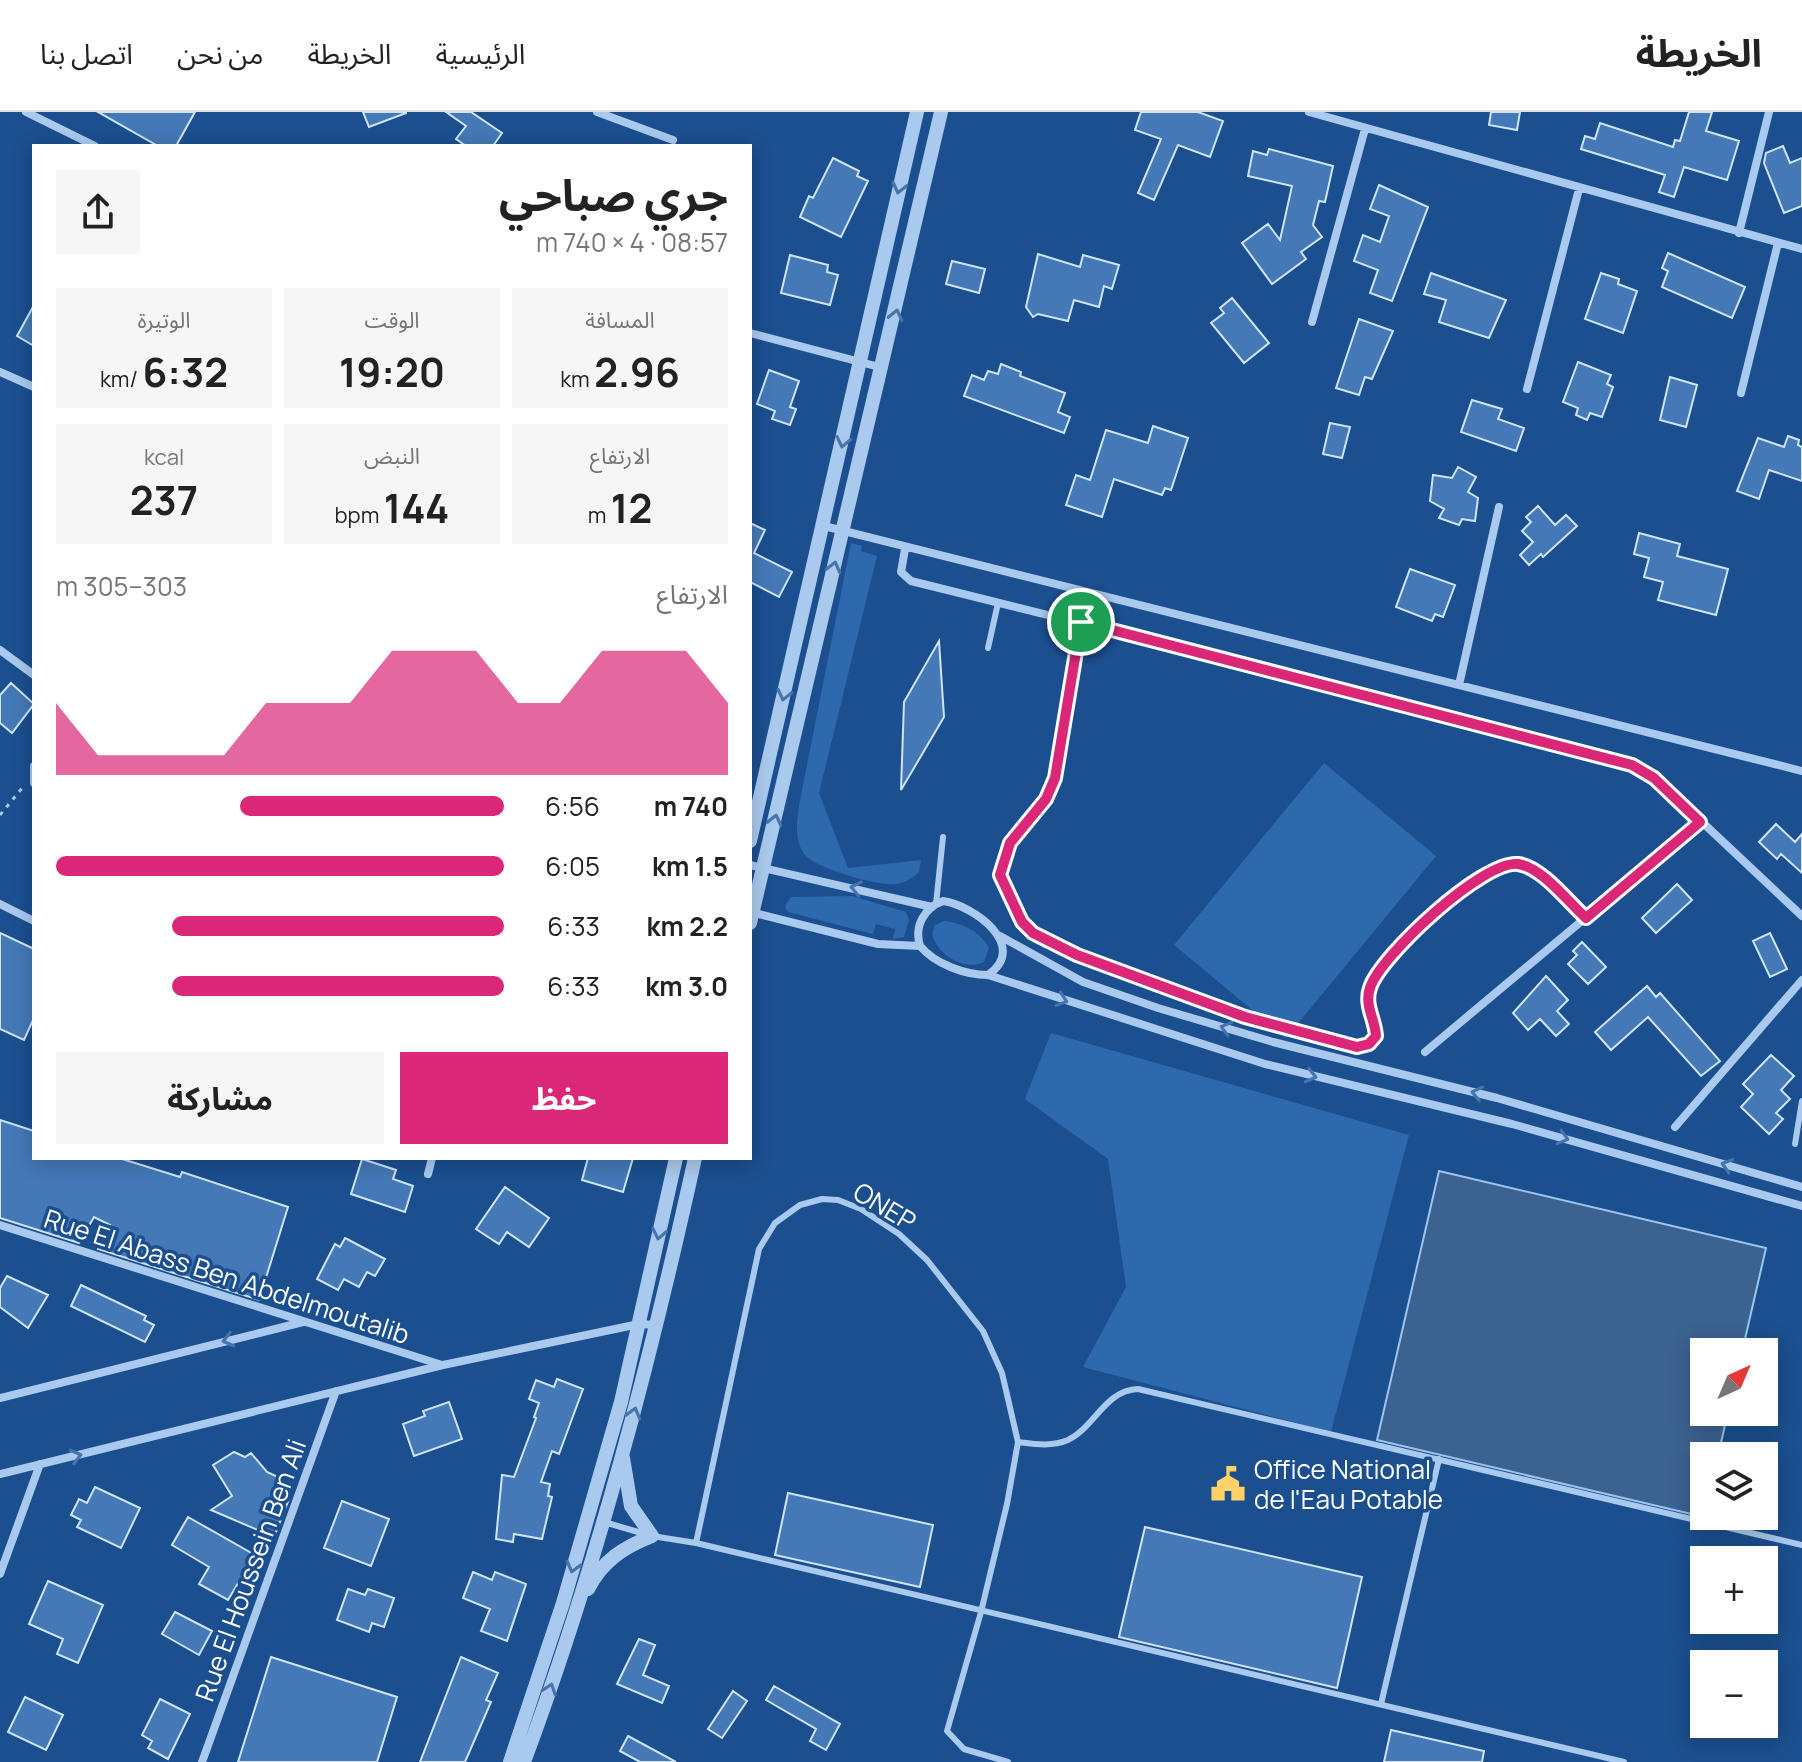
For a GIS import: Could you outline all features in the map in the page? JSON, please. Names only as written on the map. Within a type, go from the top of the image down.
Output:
[{"type":"street","points":[[26,112],[91,144]]},
{"type":"street","points":[[597,112],[673,140]]},
{"type":"street","points":[[752,832],[917,112]]},
{"type":"street","points":[[752,908],[757,867],[883,368],[941,112]]},
{"type":"street","points":[[1309,112],[1802,249]]},
{"type":"street","points":[[1739,233],[1769,112]]},
{"type":"street","points":[[1312,322],[1365,129]]},
{"type":"street","points":[[1527,389],[1579,189]]},
{"type":"street","points":[[1741,393],[1778,243]]},
{"type":"street","points":[[752,334],[883,368]]},
{"type":"street","points":[[0,372],[32,386]]},
{"type":"street","points":[[1459,685],[1499,507]]},
{"type":"street","points":[[824,526],[905,549],[1802,771]]},
{"type":"street","points":[[905,549],[901,572],[906,579],[1632,765],[1654,778],[1802,916]]},
{"type":"street","points":[[1081,622],[1053,784],[1040,807],[1010,843],[1001,867],[1001,883],[1007,896],[1033,933],[1077,955],[1245,1017],[1357,1047],[1369,1044],[1376,1036],[1368,991],[1375,976],[1415,931],[1469,885],[1501,867],[1521,864],[1533,870],[1586,918]]},
{"type":"street","points":[[0,650],[32,674]]},
{"type":"street","points":[[1425,1052],[1700,822]]},
{"type":"street","points":[[757,867],[934,905]]},
{"type":"street","points":[[920,946],[919,924],[934,905],[943,901],[962,906],[999,935],[1083,982],[1158,1008],[1273,1042],[1497,1098],[1802,1187]]},
{"type":"street","points":[[0,904],[32,920]]},
{"type":"street","points":[[752,916],[878,944],[920,946],[945,964],[1265,1064],[1512,1124],[1802,1206]]},
{"type":"street","points":[[988,975],[1001,956],[999,935]]},
{"type":"street","points":[[1675,1127],[1802,980]]},
{"type":"street","points":[[428,1174],[432,1160]]},
{"type":"street","points":[[575,1615],[676,1160]]},
{"type":"street","points":[[510,1762],[594,1519],[622,1454],[657,1325],[695,1160]]},
{"type":"street","name":"Rue El Abass Ben Abdelmoutalib","points":[[0,1225],[443,1365]]},
{"type":"street","points":[[0,1398],[304,1322]]},
{"type":"street","points":[[0,1474],[443,1365],[639,1324],[657,1325]]},
{"type":"street","name":"Rue El Houssein Ben Ali","points":[[202,1762],[336,1391]]},
{"type":"street","points":[[524,1762],[575,1615],[593,1579],[611,1558],[627,1546],[652,1536],[631,1506],[622,1454]]},
{"type":"street","points":[[0,1574],[40,1464]]},
{"type":"lane","points":[[988,648],[998,603]]},
{"type":"lane","points":[[934,905],[943,837]]},
{"type":"lane","points":[[1795,1144],[1802,1101]]},
{"type":"lane","name":"ONEP","points":[[696,1543],[759,1249],[767,1232],[785,1214],[812,1201],[838,1200],[861,1209],[899,1234],[927,1260],[992,1349],[1002,1373],[1018,1442],[1007,1504],[981,1612],[947,1731],[964,1749],[1008,1762]]},
{"type":"lane","points":[[1018,1442],[1047,1445],[1070,1439],[1120,1393],[1138,1389],[1802,1545]]},
{"type":"lane","points":[[1381,1704],[1439,1459]]},
{"type":"lane","points":[[594,1519],[652,1536],[696,1543],[1624,1762]]},
{"type":"path","points":[[0,815],[32,781]]},
{"type":"shaded area","points":[[851,543],[862,546],[861,551],[877,556],[819,793],[848,868],[921,860],[919,872],[897,884],[863,880],[820,865],[804,854],[797,836],[799,805]]},
{"type":"shaded area","points":[[1324,763],[1436,856],[1286,1038],[1174,945]]},
{"type":"shaded area","points":[[852,896],[906,912],[909,920],[904,937],[893,939],[895,929],[876,924],[873,934],[788,912],[785,906],[791,897]]},
{"type":"shaded area","points":[[944,921],[964,926],[981,937],[989,948],[984,962],[960,963],[939,948],[932,934],[935,925]]},
{"type":"shaded area","points":[[1051,1033],[1409,1135],[1331,1432],[1083,1367],[1126,1287],[1108,1159],[1025,1099]]},
{"type":"shaded area","points":[[1439,1171],[1766,1248],[1745,1338],[1690,1338],[1690,1426],[1725,1426],[1721,1442],[1690,1442],[1690,1514],[1377,1440]]},
{"type":"building","points":[[98,112],[195,112],[177,144],[154,144]]},
{"type":"building","points":[[363,112],[406,112],[406,113],[369,127]]},
{"type":"building","points":[[446,112],[471,112],[502,133],[494,144],[463,144],[456,139],[466,126]]},
{"type":"building","points":[[1141,112],[1198,112],[1223,121],[1210,157],[1178,145],[1154,200],[1138,193],[1161,139],[1135,130]]},
{"type":"building","points":[[1491,112],[1520,112],[1517,130],[1489,125]]},
{"type":"building","points":[[1689,112],[1712,112],[1706,131],[1739,141],[1727,180],[1684,167],[1674,197],[1659,192],[1665,175],[1581,149],[1585,136],[1595,139],[1600,123],[1673,147],[1675,140],[1680,141]]},
{"type":"building","points":[[1783,146],[1790,163],[1802,158],[1802,206],[1784,213],[1764,163],[1766,153]]},
{"type":"building","points":[[1269,149],[1333,166],[1325,202],[1319,201],[1313,225],[1322,237],[1301,252],[1306,259],[1272,284],[1242,243],[1268,224],[1280,240],[1292,186],[1248,176],[1253,151],[1267,155]]},
{"type":"building","points":[[833,158],[859,171],[857,176],[868,181],[841,237],[800,217]]},
{"type":"building","points":[[1379,185],[1428,207],[1392,301],[1370,293],[1378,270],[1354,261],[1363,235],[1380,242],[1389,216],[1370,209]]},
{"type":"building","points":[[1668,253],[1745,287],[1732,318],[1662,287],[1668,271],[1662,268]]},
{"type":"building","points":[[1038,254],[1080,267],[1083,255],[1119,265],[1112,289],[1104,286],[1099,307],[1074,300],[1068,321],[1038,314],[1033,317],[1026,307]]},
{"type":"building","points":[[790,255],[828,265],[827,272],[838,275],[830,305],[781,293]]},
{"type":"building","points":[[952,261],[985,269],[979,293],[946,284]]},
{"type":"building","points":[[1431,273],[1506,300],[1489,338],[1439,322],[1446,300],[1424,294]]},
{"type":"building","points":[[1601,273],[1619,279],[1618,284],[1637,291],[1623,333],[1585,319]]},
{"type":"building","points":[[1232,298],[1269,343],[1244,363],[1211,323],[1224,313],[1220,308]]},
{"type":"building","points":[[32,309],[32,345],[17,336]]},
{"type":"building","points":[[1359,319],[1393,331],[1372,379],[1365,377],[1359,395],[1336,388]]},
{"type":"building","points":[[1578,362],[1611,375],[1607,384],[1613,387],[1602,417],[1590,413],[1587,420],[1576,415],[1578,408],[1563,402]]},
{"type":"building","points":[[1001,364],[1021,372],[1020,376],[1065,393],[1058,412],[1070,417],[1064,433],[964,396],[972,375],[984,380],[988,371],[998,374]]},
{"type":"building","points":[[769,370],[799,381],[790,407],[796,409],[790,425],[772,419],[775,411],[757,404]]},
{"type":"building","points":[[1670,377],[1697,385],[1686,427],[1660,420]]},
{"type":"building","points":[[1472,400],[1502,409],[1498,419],[1524,428],[1516,451],[1461,432]]},
{"type":"building","points":[[1330,423],[1350,427],[1342,458],[1323,454]]},
{"type":"building","points":[[1153,426],[1188,438],[1171,490],[1165,488],[1162,495],[1114,479],[1102,517],[1066,505],[1076,475],[1090,480],[1106,430],[1148,443]]},
{"type":"building","points":[[1788,436],[1799,440],[1798,445],[1802,447],[1802,481],[1769,470],[1759,499],[1737,491],[1758,438],[1784,447]]},
{"type":"building","points":[[1458,467],[1476,477],[1468,492],[1478,498],[1475,521],[1462,519],[1459,525],[1439,518],[1444,509],[1430,501],[1433,475],[1452,478]]},
{"type":"building","points":[[1538,506],[1555,525],[1566,515],[1577,526],[1543,557],[1541,554],[1529,565],[1520,555],[1533,542],[1522,531],[1531,522],[1526,517]]},
{"type":"building","points":[[752,524],[765,530],[754,553],[792,572],[779,597],[752,583]]},
{"type":"building","points":[[1639,533],[1680,544],[1677,556],[1728,569],[1716,615],[1658,600],[1663,582],[1644,577],[1649,558],[1634,554]]},
{"type":"building","points":[[1410,569],[1455,585],[1443,617],[1435,614],[1432,621],[1396,607]]},
{"type":"building","points":[[939,641],[944,717],[901,790],[904,702]]},
{"type":"building","points":[[11,683],[32,702],[32,707],[12,733],[0,723],[0,695]]},
{"type":"building","points":[[1776,824],[1795,842],[1802,834],[1802,873],[1781,854],[1777,859],[1759,842]]},
{"type":"building","points":[[1677,884],[1692,900],[1656,933],[1642,918]]},
{"type":"building","points":[[0,933],[32,948],[32,1022],[24,1040],[0,1029]]},
{"type":"building","points":[[1770,933],[1787,969],[1770,977],[1753,941]]},
{"type":"building","points":[[1582,942],[1606,967],[1588,984],[1568,964],[1577,955],[1573,951]]},
{"type":"building","points":[[1546,976],[1568,1000],[1557,1011],[1569,1024],[1556,1036],[1540,1019],[1528,1030],[1513,1013]]},
{"type":"building","points":[[1647,986],[1656,997],[1660,993],[1720,1061],[1701,1076],[1648,1017],[1611,1050],[1595,1032]]},
{"type":"building","points":[[1771,1055],[1794,1076],[1781,1090],[1790,1099],[1776,1113],[1783,1119],[1769,1134],[1741,1107],[1753,1094],[1743,1084]]},
{"type":"building","points":[[0,1120],[32,1130],[32,1160],[125,1160],[180,1177],[182,1172],[288,1207],[259,1300],[98,1249],[110,1225],[94,1217],[79,1243],[0,1218]]},
{"type":"building","points":[[362,1160],[396,1170],[393,1179],[413,1186],[405,1212],[351,1194]]},
{"type":"building","points":[[587,1160],[632,1160],[623,1192],[582,1180]]},
{"type":"building","points":[[505,1187],[549,1218],[529,1247],[507,1232],[499,1244],[476,1229]]},
{"type":"building","points":[[345,1238],[385,1259],[375,1276],[367,1272],[359,1287],[344,1279],[338,1290],[317,1279],[335,1244],[340,1247]]},
{"type":"building","points":[[7,1276],[48,1295],[28,1328],[0,1307],[0,1288]]},
{"type":"building","points":[[81,1285],[146,1316],[144,1320],[154,1325],[145,1342],[71,1306]]},
{"type":"building","points":[[557,1379],[583,1389],[559,1454],[552,1451],[541,1482],[550,1484],[548,1496],[552,1497],[542,1539],[514,1534],[513,1542],[496,1539],[502,1475],[514,1477],[536,1418],[539,1403],[529,1399],[536,1380],[554,1387]]},
{"type":"building","points":[[449,1402],[462,1439],[414,1456],[403,1424],[425,1416],[423,1411]]},
{"type":"building","points":[[234,1452],[245,1457],[251,1453],[267,1472],[280,1478],[273,1492],[289,1499],[274,1537],[211,1510],[232,1496],[213,1465]]},
{"type":"building","points":[[95,1487],[140,1508],[121,1548],[77,1527],[81,1520],[71,1515],[79,1499],[87,1503]]},
{"type":"building","points":[[788,1493],[933,1525],[920,1587],[775,1555]]},
{"type":"building","points":[[342,1501],[389,1519],[371,1566],[324,1548]]},
{"type":"building","points":[[188,1517],[255,1555],[228,1600],[199,1584],[209,1567],[172,1545]]},
{"type":"building","points":[[1145,1527],[1362,1577],[1337,1688],[1119,1637]]},
{"type":"building","points":[[473,1572],[492,1580],[495,1572],[526,1584],[507,1641],[481,1631],[490,1609],[463,1598]]},
{"type":"building","points":[[48,1581],[103,1605],[78,1663],[57,1654],[63,1639],[29,1624]]},
{"type":"building","points":[[348,1589],[365,1595],[368,1589],[394,1598],[384,1627],[372,1623],[369,1632],[337,1620]]},
{"type":"building","points":[[175,1612],[212,1631],[199,1655],[162,1634]]},
{"type":"building","points":[[639,1639],[655,1645],[643,1675],[669,1686],[662,1703],[617,1684]]},
{"type":"building","points":[[271,1657],[397,1697],[377,1762],[238,1762]]},
{"type":"building","points":[[461,1657],[498,1673],[486,1700],[491,1702],[465,1762],[420,1762]]},
{"type":"building","points":[[774,1686],[840,1724],[826,1750],[810,1741],[816,1729],[766,1700]]},
{"type":"building","points":[[733,1691],[747,1701],[722,1738],[708,1729]]},
{"type":"building","points":[[25,1697],[63,1715],[46,1750],[8,1732]]},
{"type":"building","points":[[160,1699],[190,1714],[168,1759],[148,1748],[152,1741],[142,1735]]},
{"type":"building","points":[[1391,1730],[1484,1751],[1482,1762],[1384,1762]]},
{"type":"building","points":[[628,1736],[676,1762],[640,1762],[620,1751]]},
{"type":"place","name":"Office National de l'Eau Potable","points":[[1228,1484]]},
{"type":"route","points":[[1081,622],[1632,765],[1654,778],[1700,822],[1586,918],[1533,870],[1521,864],[1501,867],[1469,885],[1415,931],[1375,976],[1368,991],[1369,1012],[1376,1036],[1369,1044],[1357,1047],[1245,1017],[1133,973],[1077,955],[1033,933],[1022,922],[1001,883],[1005,852],[1046,799],[1055,778],[1081,622]]}]
